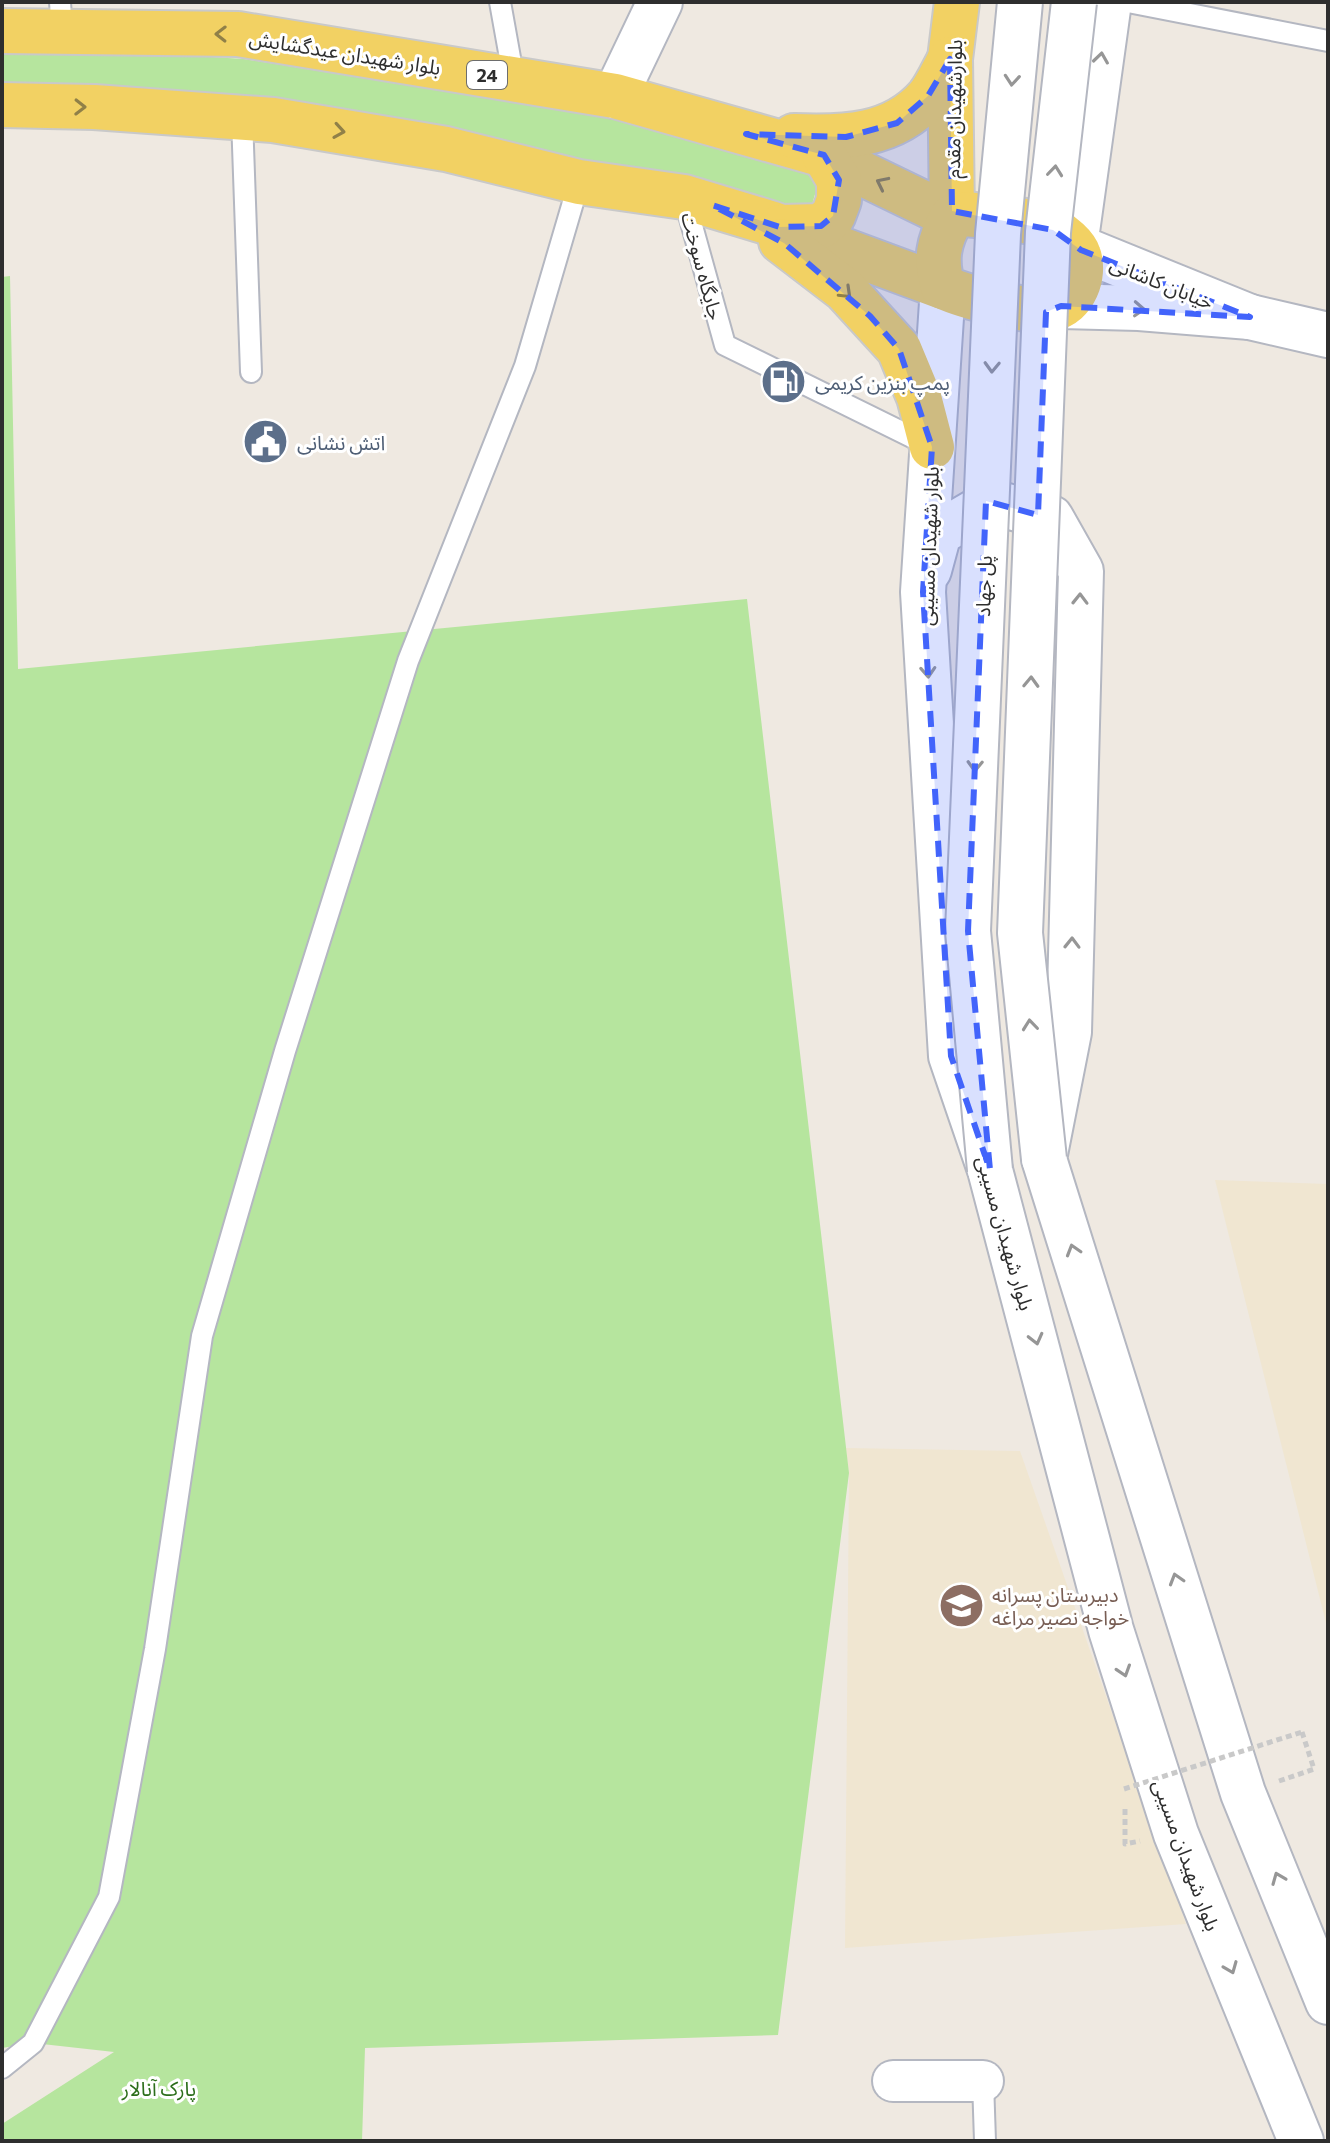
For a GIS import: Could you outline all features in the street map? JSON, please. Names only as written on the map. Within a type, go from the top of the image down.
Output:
[{"type":"main road","points":[[615,96],[660,2]]},
{"type":"main road","name":"بلوارشهیدان مقدم","points":[[952,217],[950,59],[957,2]]},
{"type":"main road","name":"پل جهاد","points":[[990,1170],[968,931],[998,234],[1020,2]]},
{"type":"main road","points":[[1074,2],[1048,232],[1020,933],[1044,1159],[1243,1793],[1328,2002]]},
{"type":"main road","points":[[2,105],[94,107],[273,120],[446,149],[579,182],[698,201],[780,227],[957,294],[1051,310],[1070,301],[1079,283],[1081,265],[1075,246],[1109,2]]},
{"type":"main road","name":"بلوار شهیدان عیدگشایش","points":[[2,31],[61,17],[238,34],[615,96],[824,155],[952,217]]},
{"type":"main road","points":[[746,134],[846,137],[897,123],[928,96],[950,59]]},
{"type":"main road","points":[[780,227],[821,226],[833,216],[839,200],[839,180],[824,155]]},
{"type":"main road","points":[[698,201],[784,243],[845,290],[870,316],[899,349],[919,397],[932,447]]},
{"type":"main road","name":"24","points":[[952,217],[967,214],[1023,222],[1053,230],[1075,246]]},
{"type":"main road","points":[[943,287],[937,269],[938,246],[952,217]]},
{"type":"main road","name":"خیابان کاشانی","points":[[1075,246],[1250,317]]},
{"type":"main road","name":"بلوار شهیدان مسیبی","points":[[943,287],[923,592],[951,1056],[990,1170],[1111,1630],[1176,1834],[1301,2141]]},
{"type":"main road","name":"خیابان کاشانی","points":[[1061,306],[1139,308],[1250,317],[1328,335]]},
{"type":"main road","points":[[923,592],[939,533],[992,502],[1051,518],[1081,571],[1069,1032],[1044,1159]]},
{"type":"street","points":[[893,2081],[983,2081]]},
{"type":"lane","points":[[500,2],[514,80]]},
{"type":"lane","points":[[1128,2],[1328,41]]},
{"type":"lane","points":[[242,118],[251,372]]},
{"type":"lane","points":[[2,2068],[33,2043],[109,1897],[155,1649],[202,1336],[285,1051],[408,661],[525,366],[579,182]]},
{"type":"lane","name":"جایگاه سوخت","points":[[698,201],[725,345],[932,447]]},
{"type":"lane","points":[[983,2081],[985,2141]]},
{"type":"path","points":[[1125,1844],[1124,1789],[1302,1732],[1314,1769]]},
{"type":"highlighted area","points":[[950,59],[952,211],[1053,230],[1081,250],[1250,317],[1061,306],[1046,312],[1038,515],[986,501],[968,931],[990,1170],[951,1056],[923,592],[932,447],[899,349],[870,316],[784,243],[712,205],[780,227],[821,226],[833,216],[839,180],[824,155],[746,134],[846,137],[897,123],[928,96]]},
{"type":"shaded area","points":[[1215,1180],[1328,1184],[1328,1631]]},
{"type":"shaded area","name":"دبیرستان پسرانه خواجه نصیر مراغه","points":[[846,1448],[1020,1451],[1186,1924],[845,1948],[849,1473]]},
{"type":"green space","points":[[2,44],[244,59],[522,104],[614,112],[820,177],[809,215],[2,94]]},
{"type":"green space","name":"پارک آنالار","points":[[10,276],[18,669],[747,599],[849,1473],[778,2035],[365,2048],[362,2141],[2,2141],[2,2124],[114,2052],[33,2043],[2,2048],[2,277]]},
{"type":"place","name":"پمپ بنزین کریمی","points":[[784,382]]},
{"type":"place","name":"اتش نشانی","points":[[266,442]]},
{"type":"place","name":"دبیرستان پسرانه خواجه نصیر مراغه","points":[[961,1606]]}]
